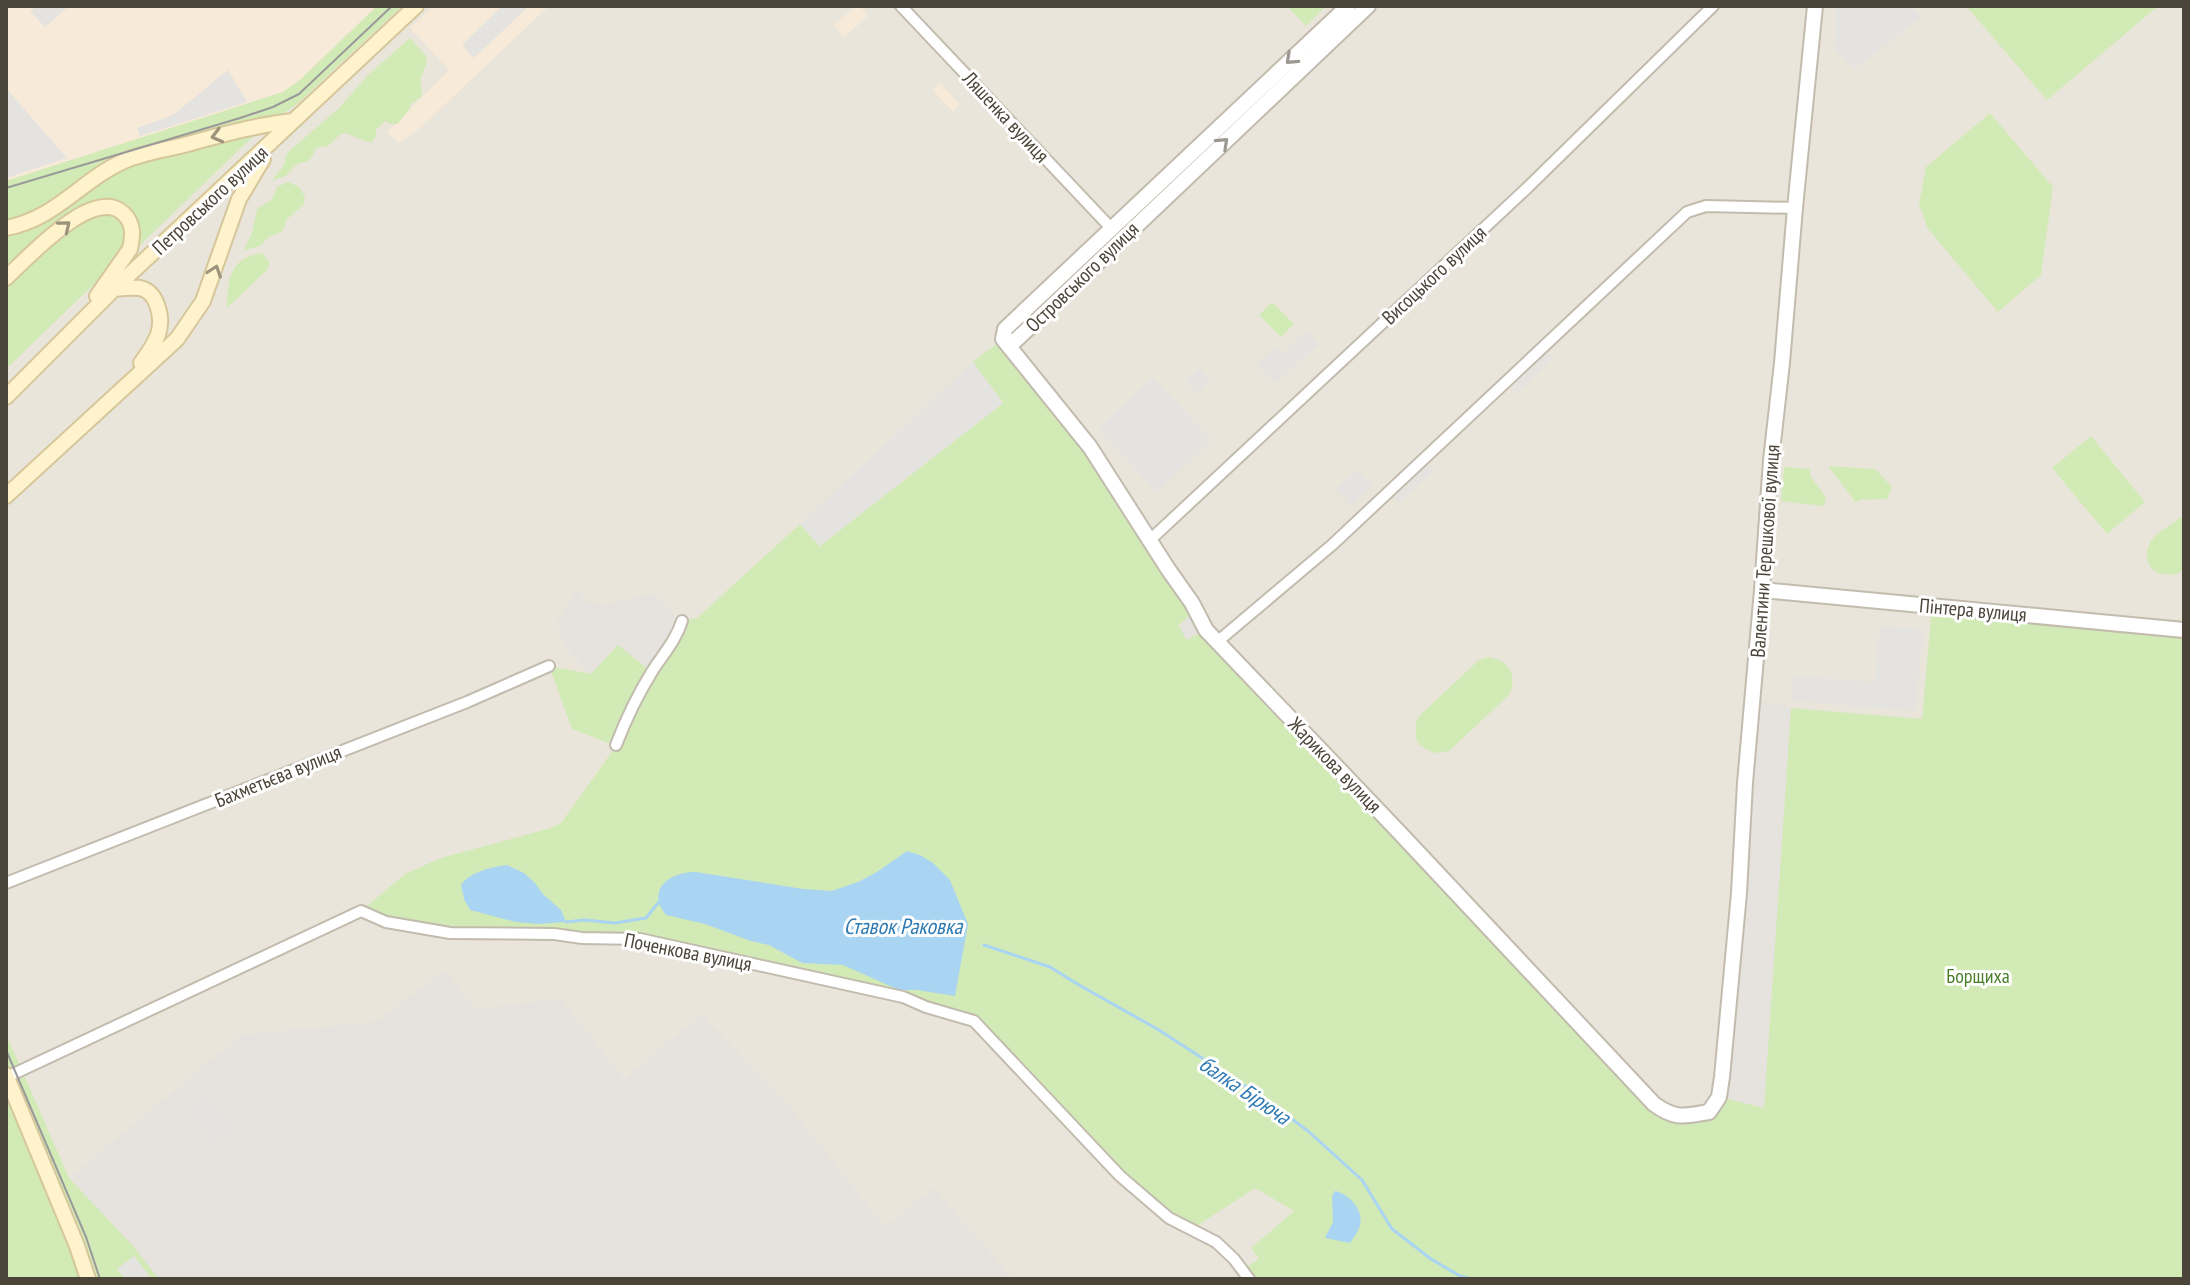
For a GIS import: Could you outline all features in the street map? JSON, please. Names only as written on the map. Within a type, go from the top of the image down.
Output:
[{"type":"main road","name":"Петровського вулиця","points":[[8,395],[114,289],[416,6]]},
{"type":"main road","points":[[6,228],[35,220],[53,210],[123,161],[262,124],[293,121]]},
{"type":"main road","points":[[6,496],[177,339],[203,301],[239,199],[250,178],[293,121]]},
{"type":"main road","points":[[6,278],[70,221],[86,211],[104,206],[125,215],[131,225],[130,249],[71,332]]},
{"type":"main road","points":[[114,289],[143,288],[151,293],[162,325],[153,346],[116,394]]},
{"type":"main road","points":[[6,1076],[88,1279]]},
{"type":"street","name":"Ляшенка вулиця","points":[[901,6],[1111,228]]},
{"type":"street","name":"Островського вулиця","points":[[1348,6],[1005,329],[1003,339],[1014,342],[1368,6]]},
{"type":"street","name":"Висоцького вулиця","points":[[1150,540],[1526,189],[1713,6]]},
{"type":"street","name":"Валентини Терешкової вулиця","points":[[1719,1097],[1739,893],[1749,720],[1771,460],[1815,6]]},
{"type":"street","points":[[1217,642],[1332,545],[1687,212],[1706,206],[1795,208]]},
{"type":"street","name":"Жарикова вулиця","points":[[1003,339],[1090,447],[1197,609],[1206,630],[1217,642],[1654,1104],[1665,1112],[1681,1117],[1709,1112],[1719,1097]]},
{"type":"street","name":"Пінтера вулиця","points":[[1762,590],[2184,630]]},
{"type":"street","points":[[616,745],[627,716],[652,672],[677,637],[682,621]]},
{"type":"street","name":"Бахметьєва вулиця","points":[[6,883],[467,702],[549,666]]},
{"type":"street","name":"Поченкова вулиця","points":[[6,1076],[361,911],[386,922],[450,933],[539,933],[582,938],[640,939],[903,997],[974,1021],[1120,1176],[1169,1218],[1216,1242],[1249,1279]]},
{"type":"shaded area","points":[[6,6],[2184,6],[2184,1279],[6,1279]]},
{"type":"shaded area","points":[[7,6],[377,6],[301,79],[283,92],[6,181]]},
{"type":"shaded area","points":[[36,6],[69,6],[45,27],[30,11]]},
{"type":"shaded area","points":[[434,6],[549,6],[420,128],[399,143],[387,132],[449,70],[410,28]]},
{"type":"shaded area","points":[[502,6],[529,6],[474,58],[462,45]]},
{"type":"shaded area","points":[[860,6],[868,16],[844,37],[834,25]]},
{"type":"shaded area","points":[[1836,6],[1910,6],[1921,17],[1855,69],[1835,50]]},
{"type":"shaded area","points":[[228,70],[247,102],[140,136],[137,128],[173,115]]},
{"type":"shaded area","points":[[941,83],[959,104],[953,112],[933,90]]},
{"type":"shaded area","points":[[6,88],[67,158],[6,178]]},
{"type":"shaded area","points":[[1306,331],[1319,345],[1275,383],[1257,365],[1275,346],[1283,354]]},
{"type":"shaded area","points":[[1547,352],[1553,358],[1517,393],[1511,387]]},
{"type":"shaded area","points":[[973,362],[1003,403],[819,546],[800,524]]},
{"type":"shaded area","points":[[1200,368],[1211,380],[1197,393],[1185,381]]},
{"type":"shaded area","points":[[1153,377],[1212,440],[1157,492],[1098,429]]},
{"type":"shaded area","points":[[1429,463],[1435,470],[1399,503],[1392,496]]},
{"type":"shaded area","points":[[1357,470],[1373,486],[1351,506],[1335,489]]},
{"type":"shaded area","points":[[577,590],[588,603],[610,604],[656,594],[682,621],[652,672],[591,674],[563,644],[557,621]]},
{"type":"shaded area","points":[[1197,609],[1206,630],[1187,641],[1178,625]]},
{"type":"shaded area","points":[[1880,626],[1923,629],[1916,711],[1791,701],[1793,676],[1875,682]]},
{"type":"shaded area","points":[[1751,699],[1791,708],[1764,1108],[1719,1097]]},
{"type":"shaded area","points":[[445,970],[476,1009],[561,999],[624,1079],[702,1014],[788,1105],[885,1227],[934,1188],[1013,1279],[159,1279],[134,1247],[69,1178],[241,1035],[376,1022]]},
{"type":"shaded area","points":[[206,1094],[234,1129],[214,1144],[186,1109]]},
{"type":"shaded area","points":[[134,1256],[152,1279],[125,1279],[117,1269]]},
{"type":"green space","points":[[377,6],[402,6],[297,104],[262,128],[6,369],[6,181],[283,92],[301,79]]},
{"type":"green space","points":[[1287,6],[1326,6],[1306,26]]},
{"type":"green space","points":[[1966,6],[2156,6],[2157,7],[2047,100]]},
{"type":"green space","points":[[410,38],[426,56],[427,62],[420,80],[421,97],[411,104],[397,124],[385,121],[376,130],[372,142],[342,133],[328,146],[316,148],[310,160],[297,164],[284,177],[272,180],[284,165],[287,153],[339,108],[368,75]]},
{"type":"green space","points":[[1990,113],[2053,187],[2041,275],[1998,312],[1928,229],[1919,204],[1926,167]]},
{"type":"green space","points":[[288,182],[299,187],[305,197],[304,204],[285,221],[281,232],[269,237],[260,246],[244,250],[252,233],[257,209],[272,199],[277,187]]},
{"type":"green space","points":[[262,253],[269,262],[268,269],[227,308],[232,272],[243,260]]},
{"type":"green space","points":[[1272,302],[1294,324],[1281,337],[1259,315]]},
{"type":"green space","name":"Борщиха","points":[[1003,339],[1065,418],[1197,609],[1179,625],[1186,640],[1206,630],[1665,1112],[1709,1112],[1719,1097],[1764,1108],[1791,708],[1922,719],[1932,606],[2184,630],[2184,1279],[1249,1279],[1242,1270],[1259,1259],[1251,1248],[1294,1211],[1255,1188],[1192,1229],[1120,1176],[974,1021],[640,939],[450,933],[361,911],[405,874],[441,858],[561,823],[616,746],[572,729],[549,666],[591,674],[618,645],[652,672],[682,621],[697,618],[800,524],[820,546],[1003,403],[973,362]]},
{"type":"green space","points":[[2091,436],[2145,502],[2107,534],[2052,468]]},
{"type":"green space","points":[[1828,466],[1875,469],[1892,487],[1887,499],[1859,500],[1856,503]]},
{"type":"green space","points":[[1784,467],[1811,469],[1810,476],[1826,497],[1824,506],[1781,501]]},
{"type":"green space","points":[[2184,515],[2184,570],[2162,574],[2148,561],[2149,545],[2160,532]]},
{"type":"green space","points":[[1489,657],[1502,662],[1510,670],[1513,682],[1509,695],[1449,751],[1434,753],[1421,746],[1416,739],[1419,716],[1479,660]]},
{"type":"green space","points":[[6,1034],[69,1178],[134,1247],[159,1279],[6,1279]]},
{"type":"water","name":"Ставок Раковка","points":[[907,851],[933,863],[950,880],[968,924],[955,996],[899,990],[843,965],[802,963],[769,945],[666,915],[659,903],[658,895],[664,883],[682,874],[696,872],[832,891],[877,872]]},
{"type":"water","points":[[507,865],[524,873],[535,883],[561,910],[566,922],[516,922],[470,910],[461,885],[465,880],[475,873]]},
{"type":"water","points":[[1335,1191],[1350,1199],[1360,1214],[1359,1227],[1350,1243],[1325,1238],[1333,1222],[1332,1196]]},
{"type":"waterway","name":"балка Бірюча","points":[[566,922],[615,923],[646,918],[662,902]]},
{"type":"waterway","name":"балка Бірюча","points":[[984,945],[1050,967],[1159,1030],[1262,1097],[1308,1131],[1362,1180],[1392,1229],[1431,1259],[1460,1276],[1473,1279]]},
{"type":"tram line","points":[[6,188],[273,107],[299,94],[392,6]]},
{"type":"tram line","points":[[6,1050],[86,1237],[100,1279]]}]
